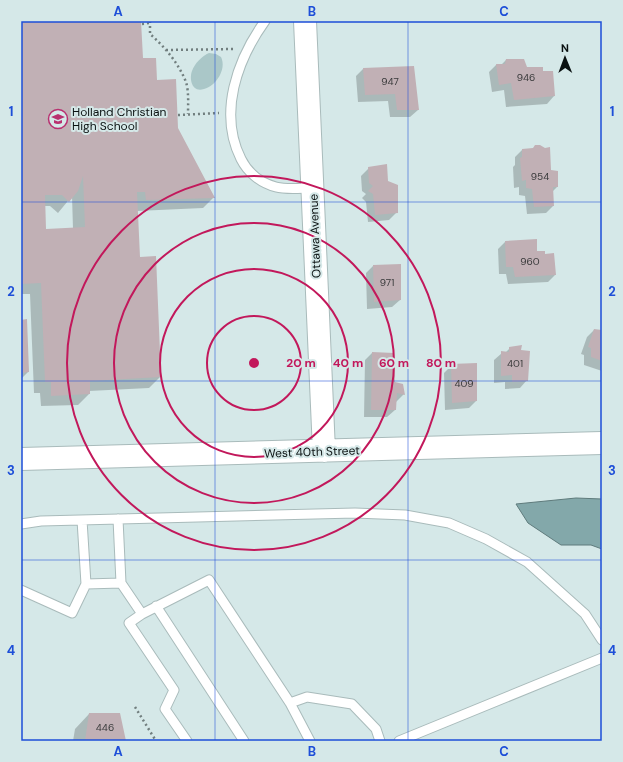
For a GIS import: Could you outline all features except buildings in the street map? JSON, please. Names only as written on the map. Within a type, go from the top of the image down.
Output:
[{"type":"street","name":"Ottawa Avenue","points":[[305,21],[324,451]]},
{"type":"street","name":"West 40th Street","points":[[21,459],[602,443]]},
{"type":"lane","points":[[265,21],[248,48],[235,82],[230,108],[232,132],[235,143],[246,167],[264,183],[276,187],[313,188]]},
{"type":"lane","points":[[21,524],[41,521],[355,513],[404,515],[450,523],[486,539],[527,562],[585,614],[602,640]]},
{"type":"lane","points":[[118,519],[121,583],[142,614]]},
{"type":"lane","points":[[21,590],[72,613],[86,584],[82,520]]},
{"type":"lane","points":[[187,741],[165,709],[174,690],[129,623],[156,606],[209,580],[290,703],[310,741]]},
{"type":"lane","points":[[86,584],[121,583]]},
{"type":"lane","points":[[156,606],[244,741]]},
{"type":"lane","points":[[399,741],[602,658]]},
{"type":"lane","points":[[290,703],[306,697],[352,704],[376,729],[380,741]]},
{"type":"path","points":[[142,24],[150,22],[150,34],[166,50],[179,68],[186,84],[188,114]]},
{"type":"path","points":[[166,50],[234,48]]},
{"type":"path","points":[[178,115],[219,113]]},
{"type":"path","points":[[135,707],[156,741]]},
{"type":"shaded area","points":[[209,53],[216,54],[221,57],[223,67],[213,84],[200,90],[192,84],[191,74],[199,60]]},
{"type":"shaded area","points":[[576,498],[602,499],[602,549],[591,545],[561,545],[528,523],[516,504]]},
{"type":"place","name":"Holland Christian High School","points":[[58,119]]}]
